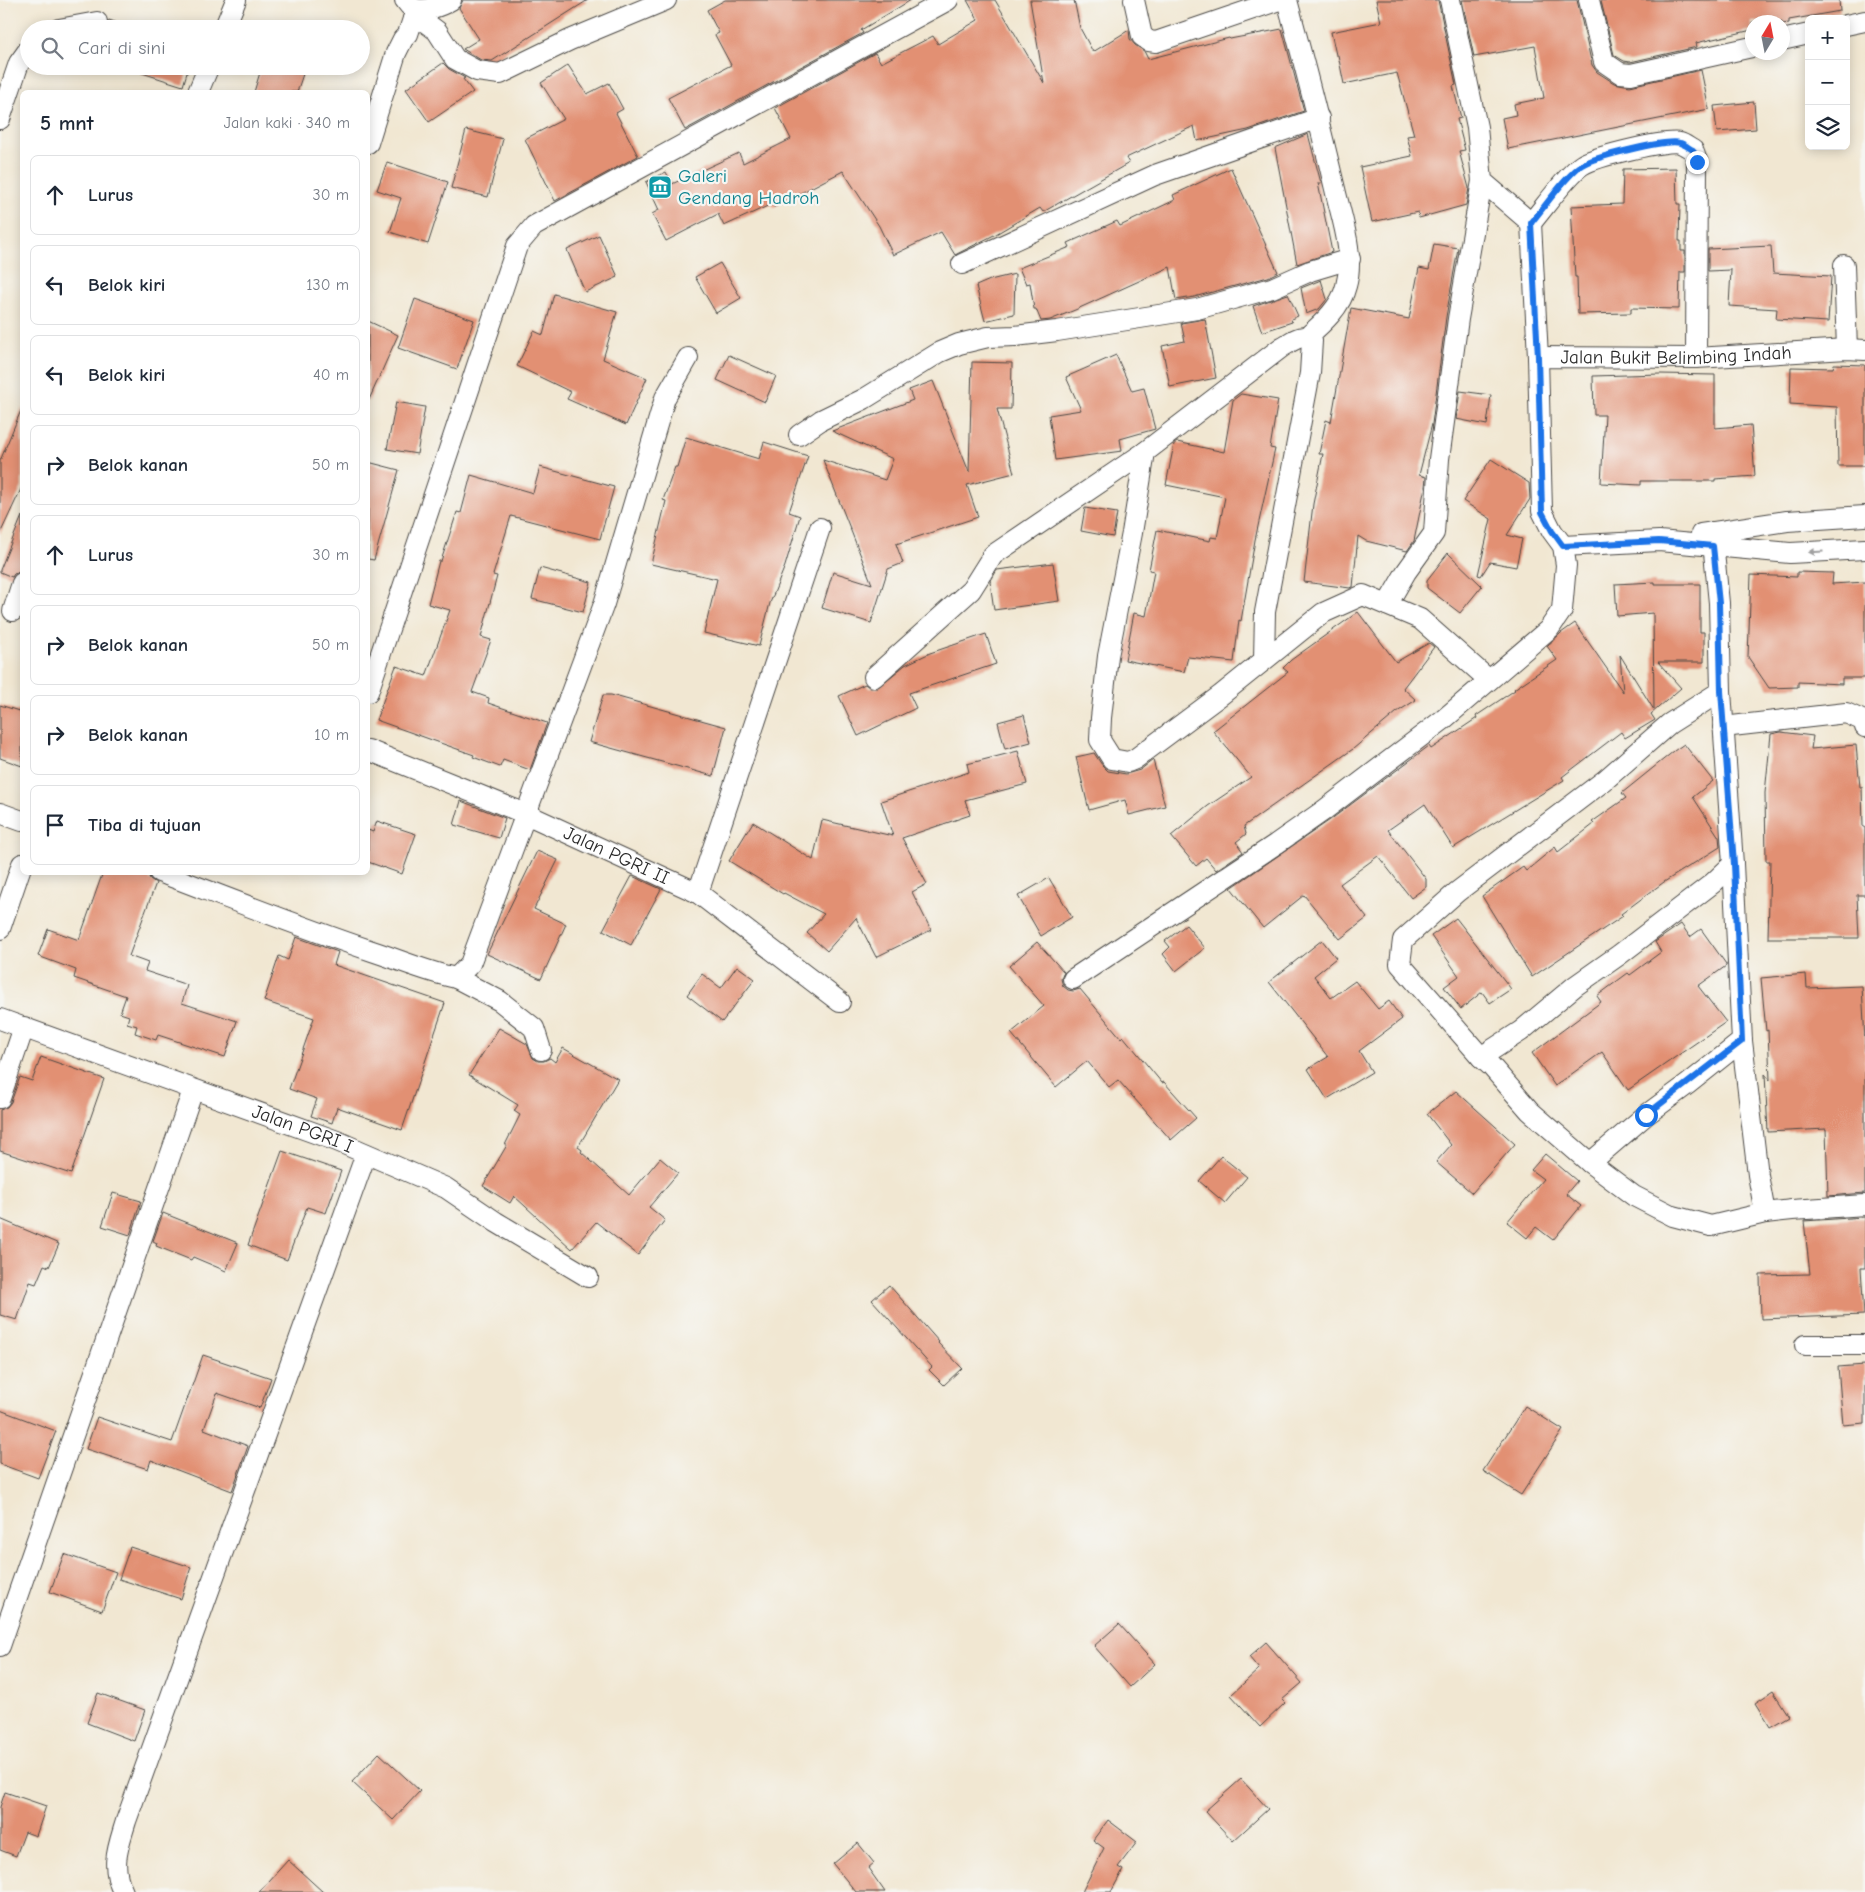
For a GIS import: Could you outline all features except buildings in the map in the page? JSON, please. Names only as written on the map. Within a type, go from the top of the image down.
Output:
[{"type":"street","points":[[228,20],[236,0]]},
{"type":"street","points":[[414,10],[441,6],[451,0]]},
{"type":"street","points":[[414,10],[425,22],[438,30],[455,58],[477,71],[500,74],[570,40],[666,0]]},
{"type":"street","points":[[370,686],[517,246],[534,226],[948,0]]},
{"type":"street","points":[[1134,0],[1142,36],[1149,41],[1156,42],[1279,0]]},
{"type":"street","points":[[874,677],[971,590],[993,556],[1146,452],[1282,347],[1302,336],[1307,336],[1324,323],[1338,304],[1346,287],[1350,259],[1319,118],[1287,0]]},
{"type":"street","points":[[1387,605],[1406,572],[1434,532],[1439,459],[1453,356],[1482,181],[1477,128],[1450,0]]},
{"type":"street","points":[[1589,0],[1604,62],[1620,73],[1631,74],[1745,48]]},
{"type":"street","points":[[370,137],[396,53],[403,39],[408,34],[414,10]]},
{"type":"street","points":[[1850,24],[1865,21]]},
{"type":"street","points":[[1790,38],[1805,35]]},
{"type":"street","points":[[0,119],[20,62]]},
{"type":"street","points":[[199,90],[205,75]]},
{"type":"street","points":[[962,264],[1155,175],[1319,118]]},
{"type":"street","points":[[1538,357],[1531,223],[1581,165],[1595,159],[1665,142],[1679,143],[1693,150],[1697,162],[1696,358]]},
{"type":"street","points":[[1482,181],[1531,223]]},
{"type":"street","points":[[799,435],[821,420],[864,399],[940,352],[959,344],[988,336],[1015,336],[1048,332],[1197,309],[1272,288],[1310,271],[1350,259]]},
{"type":"street","points":[[1844,265],[1856,350]]},
{"type":"street","points":[[1264,660],[1265,612],[1310,373],[1312,341],[1307,336]]},
{"type":"street","name":"Jalan Bukit Belimbing Indah","points":[[1563,546],[1542,512],[1538,357],[1696,358],[1856,350]]},
{"type":"street","points":[[456,978],[470,964],[604,604],[665,398],[688,358]]},
{"type":"street","points":[[1146,452],[1131,542],[1108,656],[1100,740],[1112,759],[1128,762],[1135,759],[1221,695],[1322,613],[1363,596],[1420,618],[1490,680]]},
{"type":"street","points":[[1073,979],[1276,844],[1444,719],[1549,629],[1562,610],[1566,565],[1563,546],[1712,539],[1787,521],[1865,516]]},
{"type":"street","points":[[698,893],[820,528]]},
{"type":"street","points":[[1712,539],[1790,553],[1865,548]]},
{"type":"street","points":[[1712,539],[1719,603],[1721,691],[1734,864],[1742,1041],[1758,1175],[1765,1213]]},
{"type":"street","points":[[12,611],[20,589]]},
{"type":"street","points":[[1721,691],[1669,724],[1605,780],[1457,892],[1403,940],[1400,964],[1480,1057],[1491,1066],[1530,1111],[1590,1163],[1634,1196],[1673,1216],[1711,1226],[1765,1213],[1865,1205]]},
{"type":"street","points":[[1723,727],[1846,713],[1865,723]]},
{"type":"street","name":"Jalan PGRI II","points":[[370,751],[526,814],[698,893],[840,1002]]},
{"type":"street","points":[[0,813],[20,820]]},
{"type":"street","points":[[1480,1057],[1521,1031],[1575,986],[1619,955],[1734,864]]},
{"type":"street","points":[[0,929],[20,870]]},
{"type":"street","points":[[167,875],[433,974],[456,978],[500,1001],[534,1028],[541,1050]]},
{"type":"street","name":"Jalan PGRI I","points":[[0,1019],[337,1141],[446,1188],[496,1222],[588,1277]]},
{"type":"street","points":[[0,1098],[24,1027]]},
{"type":"street","points":[[1590,1163],[1646,1115],[1742,1041]]},
{"type":"street","points":[[0,1646],[193,1090]]},
{"type":"street","points":[[122,1892],[117,1880],[115,1859],[126,1821],[366,1154]]},
{"type":"street","points":[[1805,1344],[1865,1345]]},
{"type":"place","name":"Galeri Gendang Hadroh","points":[[660,187]]},
{"type":"route","points":[[1646,1115],[1742,1041],[1734,864],[1721,691],[1719,603],[1713,546],[1659,541],[1563,546],[1552,531],[1542,512],[1541,424],[1531,223],[1571,175],[1581,165],[1595,159],[1665,142],[1679,143],[1693,150],[1697,162]]}]
